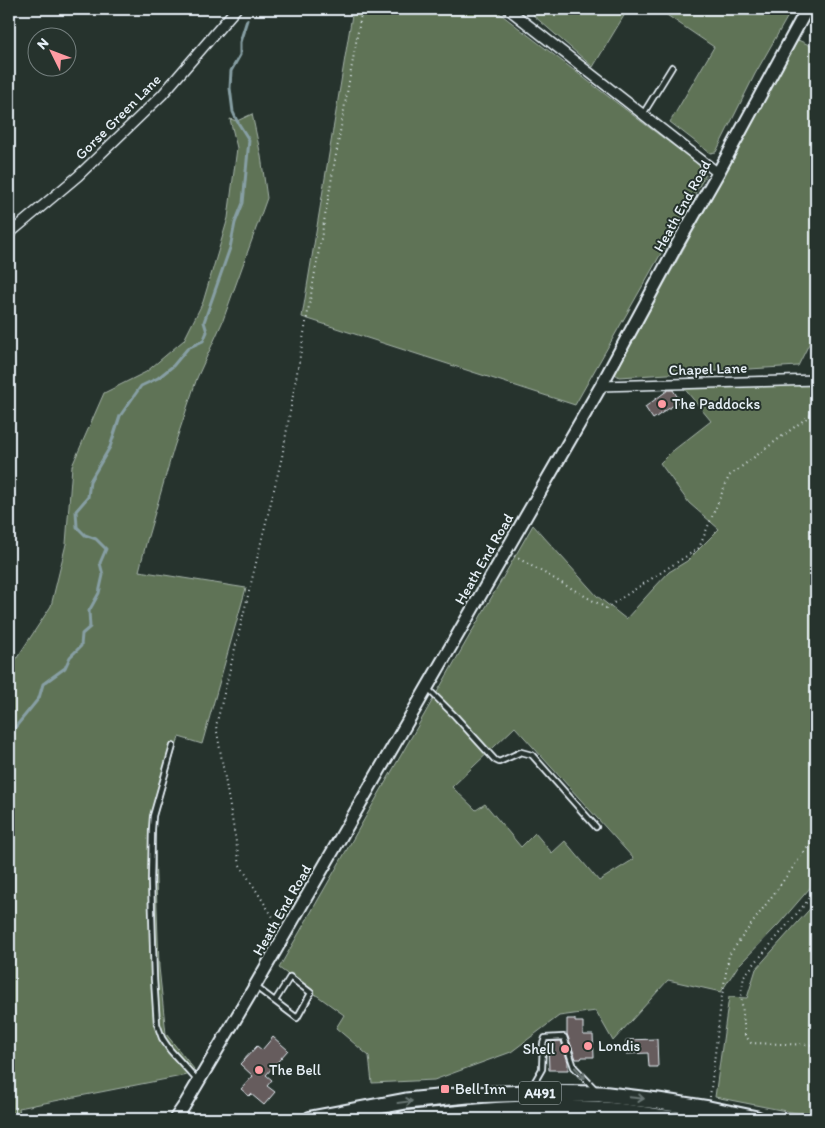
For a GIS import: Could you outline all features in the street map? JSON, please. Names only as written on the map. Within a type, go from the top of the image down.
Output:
[{"type":"highway","name":"A491","points":[[310,1119],[406,1101],[468,1095],[528,1093],[600,1094],[709,1109],[757,1119]]},
{"type":"highway","name":"A491","points":[[404,1119],[533,1108],[607,1110],[674,1119]]},
{"type":"street","name":"Gorse Green Lane","points":[[9,234],[78,176],[162,95],[236,9]]},
{"type":"street","points":[[508,9],[718,173]]},
{"type":"street","name":"Heath End Road","points":[[175,1119],[285,935],[601,386],[807,9]]},
{"type":"street","name":"Chapel Lane","points":[[601,386],[816,380]]},
{"type":"street","points":[[184,1106],[186,1119]]},
{"type":"lane","points":[[643,114],[672,67]]},
{"type":"lane","points":[[427,688],[495,760],[499,762],[521,752],[532,755],[596,827]]},
{"type":"lane","points":[[174,746],[153,816],[152,829],[151,882],[157,1024],[162,1038],[170,1050],[198,1081]]},
{"type":"lane","points":[[255,986],[297,1018],[311,993],[290,977],[275,1001]]},
{"type":"lane","points":[[528,1093],[542,1069],[545,1038],[564,1037],[574,1067],[600,1094]]},
{"type":"path","points":[[285,935],[240,865],[216,726],[282,457],[362,9]]},
{"type":"path","points":[[506,552],[606,608],[699,548],[729,476],[816,412]]},
{"type":"path","points":[[709,1109],[729,955],[816,836]]},
{"type":"path","points":[[816,892],[744,976],[741,994],[745,1035],[751,1043],[816,1045]]},
{"type":"green space","points":[[353,9],[494,9],[703,168],[705,176],[575,405],[302,317]]},
{"type":"green space","points":[[536,9],[628,9],[593,67],[533,15]]},
{"type":"green space","points":[[658,9],[792,9],[755,74],[716,152],[710,153],[670,122],[714,47]]},
{"type":"green space","points":[[798,40],[816,48],[816,330],[798,366],[619,377],[615,374]]},
{"type":"green space","points":[[252,114],[267,198],[222,323],[197,378],[174,447],[139,571],[246,588],[202,744],[179,737],[154,823],[159,967],[166,1034],[194,1069],[187,1075],[19,1108],[21,1119],[9,1119],[9,670],[51,606],[66,544],[72,466],[104,393],[146,372],[184,340],[203,302],[228,218],[237,148],[230,119],[237,121]]},
{"type":"green space","points":[[816,384],[816,881],[778,925],[738,966],[721,992],[668,980],[613,1041],[596,1011],[559,1016],[511,1052],[434,1080],[372,1083],[369,1056],[336,1028],[344,1015],[279,968],[533,525],[597,596],[626,619],[669,572],[687,561],[719,529],[689,503],[660,463],[711,421],[683,387]],"holes":[[[515,727],[634,859],[599,881],[565,841],[552,853],[535,833],[521,847],[485,804],[476,810],[452,787]]]},
{"type":"green space","points":[[816,902],[816,1117],[715,1097],[729,997],[747,998],[756,969]]},
{"type":"building","name":"The Paddocks","points":[[668,390],[673,390],[680,401],[653,419],[645,407]]},
{"type":"building","points":[[567,1019],[583,1022],[583,1035],[593,1035],[594,1057],[576,1059],[567,1034]]},
{"type":"building","name":"The Bell","points":[[273,1037],[288,1050],[266,1075],[272,1080],[267,1086],[275,1092],[264,1105],[251,1094],[249,1096],[241,1089],[253,1076],[240,1064],[257,1046],[262,1050]]},
{"type":"building","points":[[657,1039],[658,1067],[649,1067],[648,1053],[626,1054],[626,1040]]},
{"type":"building","points":[[561,1041],[568,1062],[568,1070],[549,1070],[548,1042]]},
{"type":"waterway","points":[[9,735],[39,698],[43,684],[65,668],[70,657],[81,646],[82,634],[90,627],[89,611],[99,593],[103,575],[100,563],[106,549],[96,539],[85,535],[77,527],[76,511],[88,497],[90,481],[110,447],[120,416],[141,386],[158,378],[173,366],[188,348],[203,341],[207,332],[204,322],[230,248],[235,223],[243,203],[249,140],[233,112],[230,88],[231,71],[240,55],[240,42],[247,20]]},
{"type":"place","name":"The Paddocks","points":[[662,404]]},
{"type":"place","name":"Londis","points":[[588,1046]]},
{"type":"place","name":"Shell","points":[[565,1049]]},
{"type":"place","name":"The Bell","points":[[259,1070]]},
{"type":"place","name":"Bell Inn","points":[[445,1089]]}]
